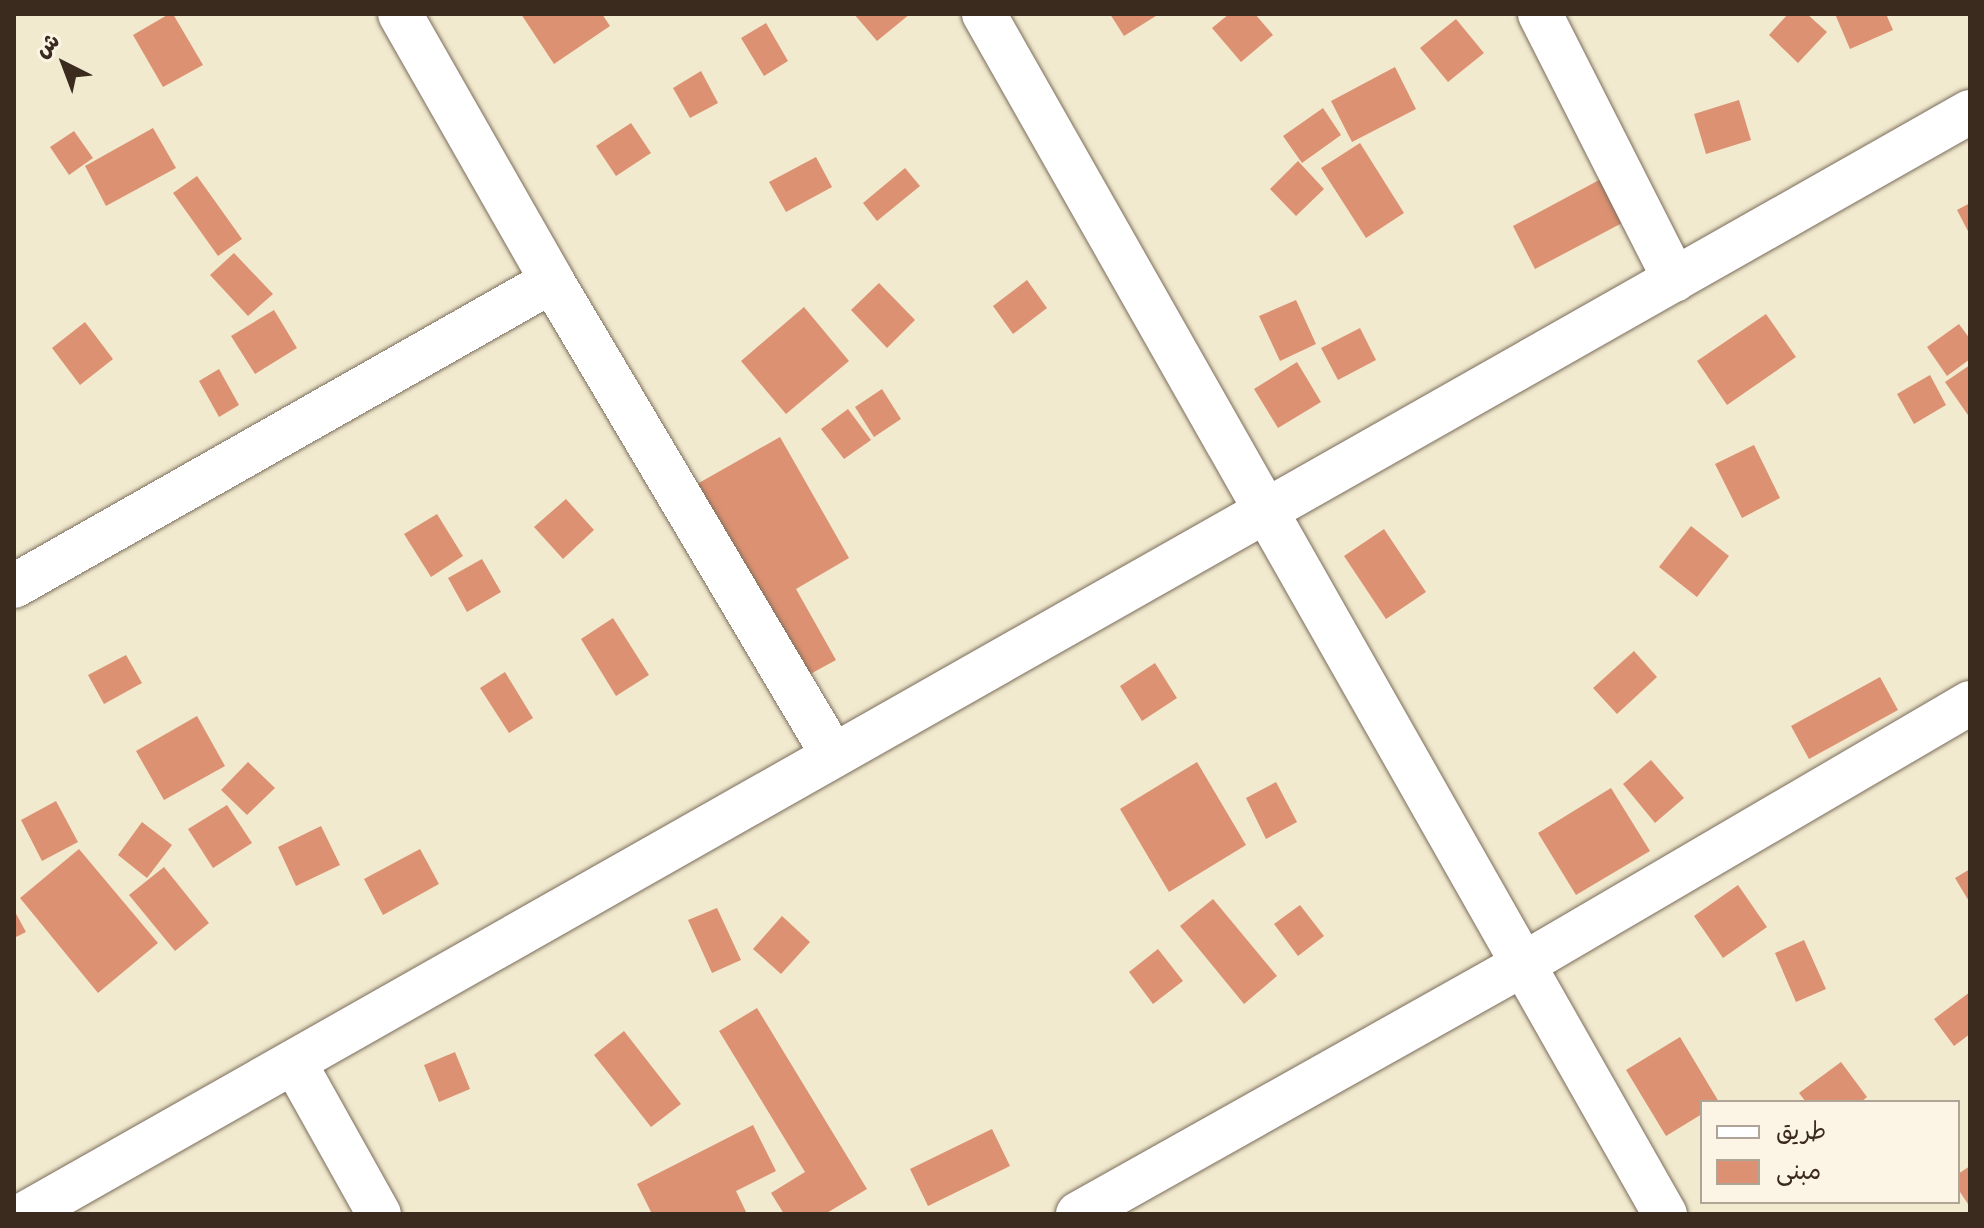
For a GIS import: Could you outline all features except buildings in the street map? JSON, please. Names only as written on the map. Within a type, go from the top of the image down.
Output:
[{"type":"street","points":[[400,14],[552,281],[833,755]]},
{"type":"street","points":[[984,14],[1665,1214]]},
{"type":"street","points":[[1540,14],[1675,280]]},
{"type":"street","points":[[25,1214],[1970,112]]},
{"type":"street","points":[[14,586],[552,281]]},
{"type":"street","points":[[1078,1214],[1522,965],[1970,703]]},
{"type":"street","points":[[294,1062],[379,1214]]}]
